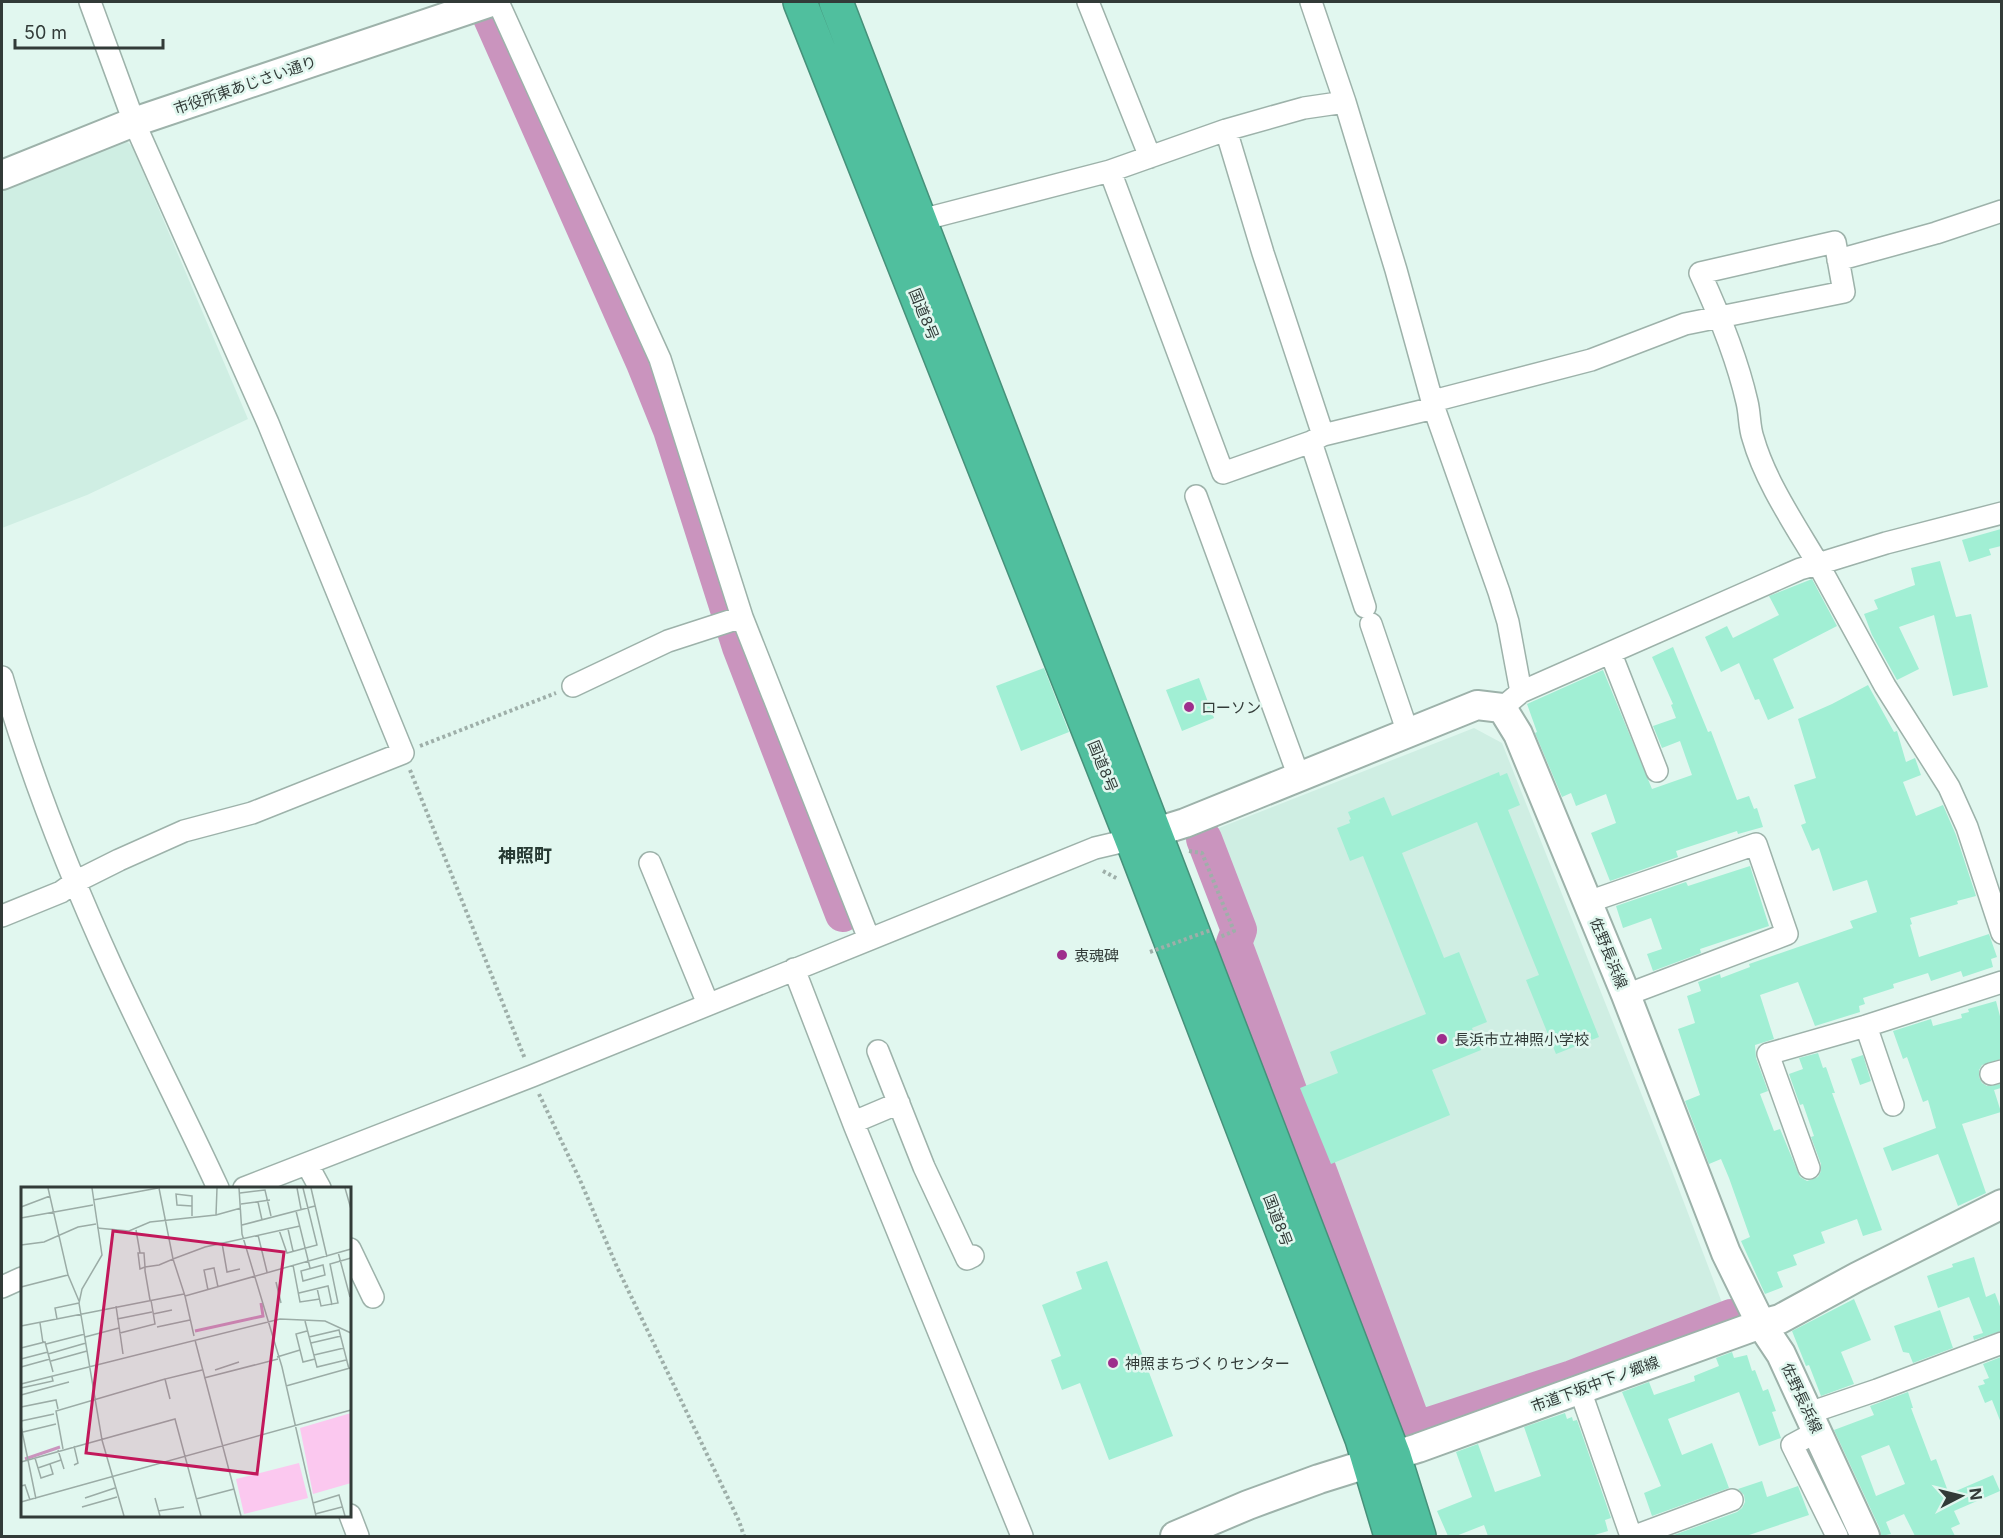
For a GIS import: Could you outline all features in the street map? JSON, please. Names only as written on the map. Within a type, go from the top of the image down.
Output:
[{"type":"highway","name":"国道8号","points":[[800,2],[1144,836]]},
{"type":"highway","name":"国道8号","points":[[836,2],[921,220],[1144,836],[1382,1460],[1419,1536]]},
{"type":"highway","name":"国道8号","points":[[1382,1460],[1391,1536]]},
{"type":"street","points":[[2,916],[61,892],[75,882],[119,860],[184,831],[252,813],[403,753],[268,423],[135,122],[90,2]]},
{"type":"street","points":[[1088,2],[1150,157]]},
{"type":"street","points":[[1311,2],[1345,102],[1396,270],[1433,405],[1508,622],[1512,700]]},
{"type":"street","points":[[489,3],[660,359],[742,617],[861,924],[869,939]]},
{"type":"street","name":"市役所東あじさい通り","points":[[2,176],[135,122],[489,3]]},
{"type":"street","points":[[921,220],[1110,171],[1226,130],[1304,108],[1345,102]]},
{"type":"street","points":[[1226,130],[1368,616],[1408,733]]},
{"type":"street","points":[[1110,171],[1223,473],[1317,438],[1591,360],[1685,324],[1721,318],[1845,292],[1835,242],[1700,273],[1721,318],[1747,402],[1753,438],[1767,473],[1885,686],[1949,787],[1967,827],[2001,933]]},
{"type":"street","points":[[1838,260],[1936,233],[2001,211]]},
{"type":"street","points":[[1196,496],[1299,777]]},
{"type":"street","points":[[247,1187],[1095,848],[1185,823],[1477,705],[1512,700],[1800,569],[1886,543],[2001,513]]},
{"type":"street","points":[[573,686],[668,641],[742,617]]},
{"type":"street","points":[[1611,654],[1657,771]]},
{"type":"street","points":[[2,677],[14,721],[75,882],[112,966],[218,1187]]},
{"type":"street","name":"佐野長浜線","points":[[1512,700],[1518,734],[1626,994],[1726,1253],[1761,1324],[1781,1354],[1809,1430],[1865,1536]]},
{"type":"street","points":[[1588,902],[1756,844],[1787,934],[1626,994]]},
{"type":"street","points":[[650,863],[708,1004]]},
{"type":"street","points":[[794,969],[1022,1536]]},
{"type":"street","points":[[1809,1168],[1768,1054],[1866,1026],[2001,982]]},
{"type":"street","points":[[1866,1026],[1893,1105]]},
{"type":"street","points":[[878,1052],[924,1167],[967,1259],[973,1256]]},
{"type":"street","points":[[854,1122],[899,1102]]},
{"type":"street","points":[[307,1164],[319,1187]]},
{"type":"street","name":"市道下坂中下ノ郷線","points":[[1175,1536],[1248,1505],[1780,1319],[2001,1204]]},
{"type":"street","points":[[351,1251],[373,1297]]},
{"type":"street","points":[[2,1287],[21,1278]]},
{"type":"street","points":[[1837,1536],[1792,1445],[1809,1430],[1877,1390],[2001,1343]]},
{"type":"street","points":[[1580,1390],[1633,1536],[1732,1500]]},
{"type":"street","points":[[351,1517],[358,1536]]},
{"type":"path","points":[[1103,871],[1120,879]]},
{"type":"path","points":[[1150,952],[1211,930]]},
{"type":"shaded area","points":[[120,136],[132,146],[248,419],[87,495],[2,528],[2,185]]},
{"type":"shaded area","name":"長浜市立神照小学校","points":[[1474,728],[1502,743],[1724,1308],[1617,1353],[1424,1423],[1415,1416],[1305,1120],[1295,1123],[1234,958],[1243,953],[1239,941],[1245,928],[1206,833]]},
{"type":"building","points":[[2001,529],[2001,546],[1989,549],[1991,555],[1969,562],[1962,540]]},
{"type":"building","points":[[1940,561],[1956,617],[1971,614],[1988,687],[1953,696],[1934,615],[1899,627],[1919,669],[1897,680],[1872,635],[1864,614],[1878,609],[1874,600],[1915,585],[1911,568]]},
{"type":"building","points":[[1812,579],[1837,626],[1773,659],[1794,708],[1768,720],[1759,699],[1755,700],[1739,663],[1721,672],[1705,637],[1727,626],[1733,638],[1779,615],[1769,596]]},
{"type":"building","points":[[1673,647],[1708,732],[1711,731],[1737,800],[1749,796],[1754,809],[1757,808],[1763,827],[1738,834],[1737,831],[1676,851],[1678,857],[1610,881],[1591,833],[1616,823],[1606,794],[1576,806],[1571,793],[1562,797],[1535,733],[1537,732],[1527,704],[1603,670],[1652,789],[1692,775],[1680,741],[1662,748],[1653,726],[1676,718],[1671,705],[1673,704],[1652,657]]},
{"type":"building","points":[[1044,668],[1069,732],[1021,751],[996,686]]},
{"type":"building","points":[[1199,678],[1214,718],[1182,731],[1166,690]]},
{"type":"building","points":[[1868,685],[1894,732],[1897,731],[1906,762],[1915,758],[1921,775],[1903,782],[1916,816],[1943,805],[1956,835],[1976,896],[1957,901],[1958,904],[1910,918],[1919,957],[1989,934],[1997,957],[1991,959],[1993,967],[1963,977],[1961,971],[1931,981],[1928,973],[1893,984],[1894,988],[1863,998],[1865,1004],[1859,1006],[1860,1012],[1815,1026],[1798,982],[1760,995],[1774,1039],[1755,1045],[1756,1058],[1768,1091],[1760,1094],[1774,1131],[1780,1129],[1800,1177],[1807,1181],[1818,1177],[1821,1164],[1811,1137],[1814,1136],[1789,1074],[1803,1069],[1799,1058],[1818,1053],[1823,1068],[1826,1067],[1835,1093],[1832,1093],[1882,1230],[1863,1236],[1857,1219],[1821,1232],[1825,1243],[1793,1255],[1797,1265],[1777,1272],[1783,1287],[1765,1294],[1741,1241],[1750,1237],[1729,1178],[1721,1159],[1709,1164],[1685,1101],[1700,1095],[1678,1029],[1695,1023],[1687,996],[1701,991],[1698,982],[1720,974],[1721,978],[1750,967],[1749,964],[1853,928],[1850,921],[1877,912],[1867,880],[1833,891],[1819,848],[1812,851],[1801,825],[1806,823],[1794,785],[1816,778],[1798,719]]},
{"type":"building","points":[[1499,772],[1500,776],[1507,773],[1520,805],[1508,810],[1599,1037],[1556,1054],[1526,980],[1539,975],[1477,822],[1402,853],[1444,958],[1459,952],[1487,1022],[1472,1028],[1481,1050],[1432,1070],[1450,1115],[1331,1164],[1300,1088],[1338,1073],[1330,1052],[1426,1014],[1363,856],[1350,861],[1337,828],[1350,823],[1348,812],[1384,797],[1392,816]]},
{"type":"building","points":[[1750,866],[1769,926],[1700,949],[1701,953],[1653,971],[1647,954],[1662,949],[1651,918],[1623,928],[1616,906],[1686,882],[1688,886]]},
{"type":"building","points":[[1996,1001],[2001,1020],[2001,1059],[1982,1065],[1979,1077],[1987,1086],[2001,1084],[2001,1088],[1994,1090],[2001,1112],[1962,1124],[1986,1193],[1958,1206],[1938,1154],[1892,1171],[1883,1148],[1936,1128],[1928,1100],[1923,1102],[1907,1057],[1903,1059],[1893,1031],[1931,1019],[1933,1026],[1962,1018],[1961,1014],[1969,1012],[1968,1009]]},
{"type":"building","points":[[1863,1055],[1871,1081],[1860,1085],[1851,1059]]},
{"type":"building","points":[[1974,1257],[1986,1297],[1995,1293],[2001,1309],[2001,1331],[1974,1340],[1973,1336],[1983,1333],[1969,1297],[1938,1308],[1927,1276]]},
{"type":"building","points":[[1107,1261],[1173,1436],[1109,1460],[1080,1383],[1062,1390],[1051,1360],[1061,1356],[1042,1305],[1082,1289],[1076,1272]]},
{"type":"building","points":[[1854,1299],[1871,1340],[1841,1352],[1854,1384],[1821,1396],[1792,1331]]},
{"type":"building","points":[[1940,1310],[1953,1348],[1913,1363],[1909,1353],[1903,1352],[1894,1326]]},
{"type":"building","points":[[1732,1352],[1734,1358],[1747,1355],[1752,1371],[1755,1370],[1763,1391],[1768,1389],[1776,1411],[1772,1412],[1781,1438],[1759,1446],[1739,1392],[1668,1419],[1682,1455],[1712,1443],[1729,1488],[1652,1516],[1644,1493],[1661,1486],[1622,1392],[1649,1382],[1654,1395],[1695,1381],[1694,1376],[1719,1366],[1716,1358]]},
{"type":"building","points":[[2001,1357],[2001,1423],[1992,1400],[1985,1403],[1978,1386],[1985,1384],[1983,1380],[1989,1378],[1983,1364]]},
{"type":"building","points":[[1908,1392],[1913,1408],[1911,1408],[1931,1461],[1936,1459],[1949,1494],[1993,1475],[2000,1491],[1954,1511],[1960,1524],[1951,1528],[1955,1536],[1915,1536],[1904,1514],[1886,1522],[1891,1534],[1881,1536],[1880,1529],[1834,1430],[1874,1415],[1870,1406]],"holes":[[[1889,1445],[1905,1484],[1876,1496],[1861,1456]]]},
{"type":"building","points":[[1565,1413],[1567,1419],[1572,1417],[1573,1421],[1577,1420],[1611,1518],[1605,1520],[1608,1531],[1591,1536],[1488,1536],[1484,1525],[1456,1536],[1448,1536],[1437,1511],[1472,1497],[1456,1452],[1478,1444],[1495,1492],[1541,1476],[1524,1427]]},
{"type":"building","points":[[1762,1481],[1767,1497],[1798,1486],[1809,1515],[1746,1536],[1671,1536],[1737,1512],[1745,1502],[1744,1495],[1738,1489]]},
{"type":"waterway","points":[[484,2],[644,363],[671,430],[740,647],[843,914]]},
{"type":"waterway","points":[[1204,839],[1239,930],[1234,943],[1412,1421],[1423,1427],[1572,1378],[1731,1317]]},
{"type":"waterway","points":[[1809,1447],[1848,1536]]},
{"type":"place","name":"ローソン","points":[[1189,707]]},
{"type":"place","name":"衷魂碑","points":[[1062,955]]},
{"type":"place","name":"長浜市立神照小学校","points":[[1442,1039]]},
{"type":"place","name":"神照まちづくりセンター","points":[[1113,1363]]},
{"type":"district","name":"神照町","points":[[525,855]]}]
